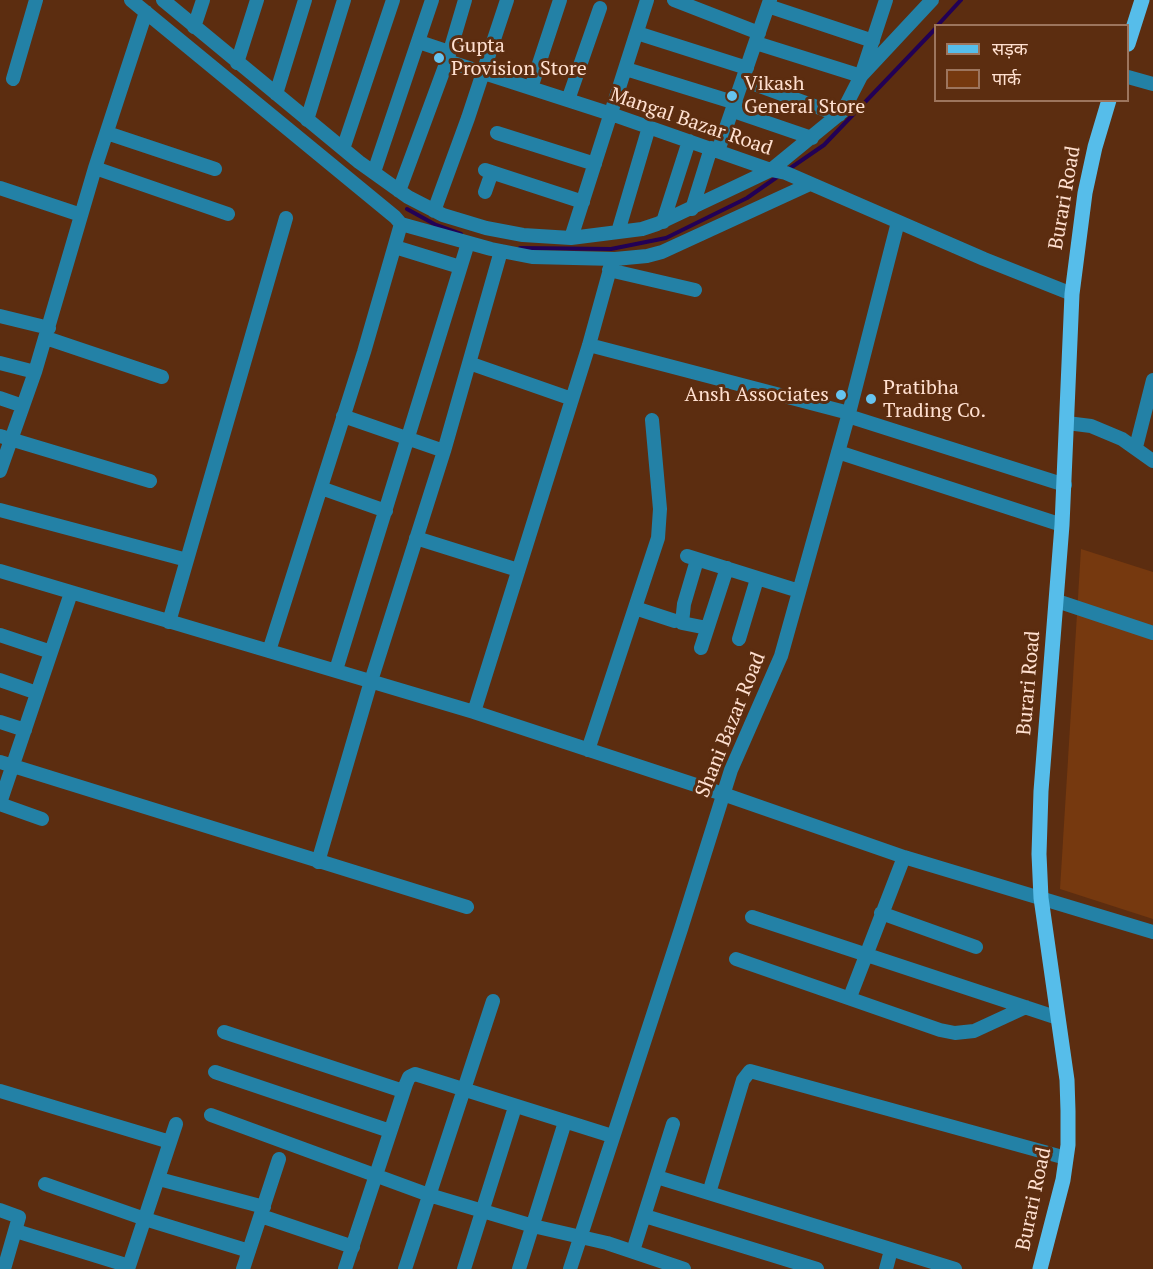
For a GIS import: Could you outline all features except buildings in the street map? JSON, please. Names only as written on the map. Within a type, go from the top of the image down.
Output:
[{"type":"main road","points":[[1129,41],[1142,0]]},
{"type":"main road","name":"Burari Road","points":[[1040,1269],[1061,1189],[1068,1146],[1067,1080],[1041,898],[1039,854],[1041,791],[1065,485],[1072,294],[1085,193],[1108,102]]},
{"type":"street","points":[[13,79],[36,0]]},
{"type":"street","points":[[131,0],[401,224],[501,251],[532,257],[612,265],[694,290]]},
{"type":"street","points":[[163,0],[371,171],[434,212],[461,221],[523,235],[571,238],[642,229],[663,222],[771,170],[839,115],[849,102],[873,41],[883,1]]},
{"type":"street","points":[[194,27],[202,0]]},
{"type":"street","points":[[237,63],[258,0]]},
{"type":"street","points":[[276,94],[305,0]]},
{"type":"street","points":[[307,120],[344,0]]},
{"type":"street","points":[[343,149],[393,0]]},
{"type":"street","points":[[371,171],[422,0]]},
{"type":"street","points":[[371,171],[419,42],[432,0]]},
{"type":"street","points":[[399,191],[448,56],[465,0]]},
{"type":"street","points":[[434,212],[507,0]]},
{"type":"street","points":[[531,88],[560,0]]},
{"type":"street","points":[[571,238],[647,0]]},
{"type":"street","points":[[674,0],[758,38],[861,76]]},
{"type":"street","points":[[861,76],[932,0]]},
{"type":"street","points":[[692,208],[734,107],[769,3],[873,41]]},
{"type":"street","points":[[568,100],[600,8]]},
{"type":"street","points":[[0,471],[5,438],[23,406],[35,372],[95,168],[146,12]]},
{"type":"street","points":[[637,33],[745,74],[839,115]]},
{"type":"street","name":"Mangal Bazar Road","points":[[419,42],[483,72],[771,170],[786,173],[1072,294]]},
{"type":"street","points":[[626,69],[734,107],[812,138]]},
{"type":"street","points":[[1129,77],[1153,84]]},
{"type":"street","points":[[618,232],[650,127]]},
{"type":"street","points":[[107,133],[215,169]]},
{"type":"street","points":[[497,133],[595,164]]},
{"type":"street","points":[[663,222],[689,141]]},
{"type":"street","points":[[95,168],[228,214]]},
{"type":"street","points":[[485,192],[488,171],[583,202]]},
{"type":"street","points":[[612,265],[662,252],[805,182]]},
{"type":"street","points":[[0,188],[81,214]]},
{"type":"street","points":[[169,622],[286,218]]},
{"type":"street","name":"Shani Bazar Road","points":[[570,1269],[731,770],[781,656],[849,415],[898,222]]},
{"type":"street","points":[[269,651],[344,416],[401,224]]},
{"type":"street","points":[[336,670],[468,243]]},
{"type":"street","points":[[395,247],[460,267]]},
{"type":"street","points":[[318,862],[371,681],[444,451],[501,251]]},
{"type":"street","points":[[474,712],[612,265]]},
{"type":"street","points":[[0,315],[162,377]]},
{"type":"street","points":[[589,345],[849,415],[1065,485]]},
{"type":"street","points":[[0,363],[35,372]]},
{"type":"street","points":[[469,363],[572,399]]},
{"type":"street","points":[[1136,447],[1152,385]]},
{"type":"street","points":[[0,398],[23,406]]},
{"type":"street","points":[[344,416],[444,451]]},
{"type":"street","points":[[588,750],[658,538],[660,509],[652,420]]},
{"type":"street","points":[[1067,423],[1099,429],[1136,447],[1153,460]]},
{"type":"street","points":[[5,438],[150,481]]},
{"type":"street","points":[[838,452],[1062,525]]},
{"type":"street","points":[[321,488],[386,511]]},
{"type":"street","points":[[0,510],[187,560]]},
{"type":"street","points":[[417,538],[518,570]]},
{"type":"street","points":[[707,628],[682,623],[692,558],[799,591]]},
{"type":"street","points":[[701,648],[726,568]]},
{"type":"street","points":[[0,571],[474,712],[723,794],[904,857],[1153,932]]},
{"type":"street","points":[[739,639],[757,579]]},
{"type":"street","points":[[42,819],[0,803],[6,764],[25,730],[71,593]]},
{"type":"street","points":[[1057,601],[1153,633]]},
{"type":"street","points":[[635,608],[675,621]]},
{"type":"street","points":[[0,635],[51,652]]},
{"type":"street","points":[[0,680],[37,693]]},
{"type":"street","points":[[0,722],[25,730]]},
{"type":"street","points":[[6,764],[467,908]]},
{"type":"street","points":[[849,997],[904,857]]},
{"type":"street","points":[[881,914],[975,947]]},
{"type":"street","points":[[752,917],[1058,1018]]},
{"type":"street","points":[[736,959],[940,1030],[955,1033],[974,1031],[1026,1007]]},
{"type":"street","points":[[405,1269],[494,1001]]},
{"type":"street","points":[[224,1032],[403,1091]]},
{"type":"street","points":[[709,1193],[743,1080],[750,1071],[1066,1158]]},
{"type":"street","points":[[214,1072],[390,1131]]},
{"type":"street","points":[[345,1269],[403,1091],[409,1077],[415,1074],[612,1136]]},
{"type":"street","points":[[0,1091],[170,1142]]},
{"type":"street","points":[[464,1269],[515,1107]]},
{"type":"street","points":[[211,1115],[429,1195],[533,1226],[633,1251],[684,1269]]},
{"type":"street","points":[[519,1269],[565,1122]]},
{"type":"street","points":[[16,1231],[128,1268],[176,1124]]},
{"type":"street","points":[[633,1251],[674,1124]]},
{"type":"street","points":[[243,1269],[279,1159]]},
{"type":"street","points":[[657,1177],[955,1269]]},
{"type":"street","points":[[159,1179],[263,1212],[353,1247]]},
{"type":"street","points":[[45,1184],[145,1219],[249,1251]]},
{"type":"street","points":[[0,1210],[19,1217],[4,1260]]},
{"type":"street","points":[[645,1216],[817,1269]]},
{"type":"street","points":[[886,1269],[891,1250]]},
{"type":"green space","points":[[1081,549],[1153,572],[1153,919],[1060,889]]},
{"type":"waterway","points":[[939,24],[961,0]]},
{"type":"waterway","points":[[789,169],[824,145],[934,30]]},
{"type":"waterway","points":[[520,248],[611,249],[666,238],[747,198],[780,175]]},
{"type":"waterway","points":[[407,209],[436,225],[461,234]]},
{"type":"place","name":"Gupta Provision Store","points":[[439,58]]},
{"type":"place","name":"Vikash General Store","points":[[732,96]]},
{"type":"place","name":"Ansh Associates","points":[[841,395]]},
{"type":"place","name":"Pratibha Trading Co.","points":[[871,399]]}]
